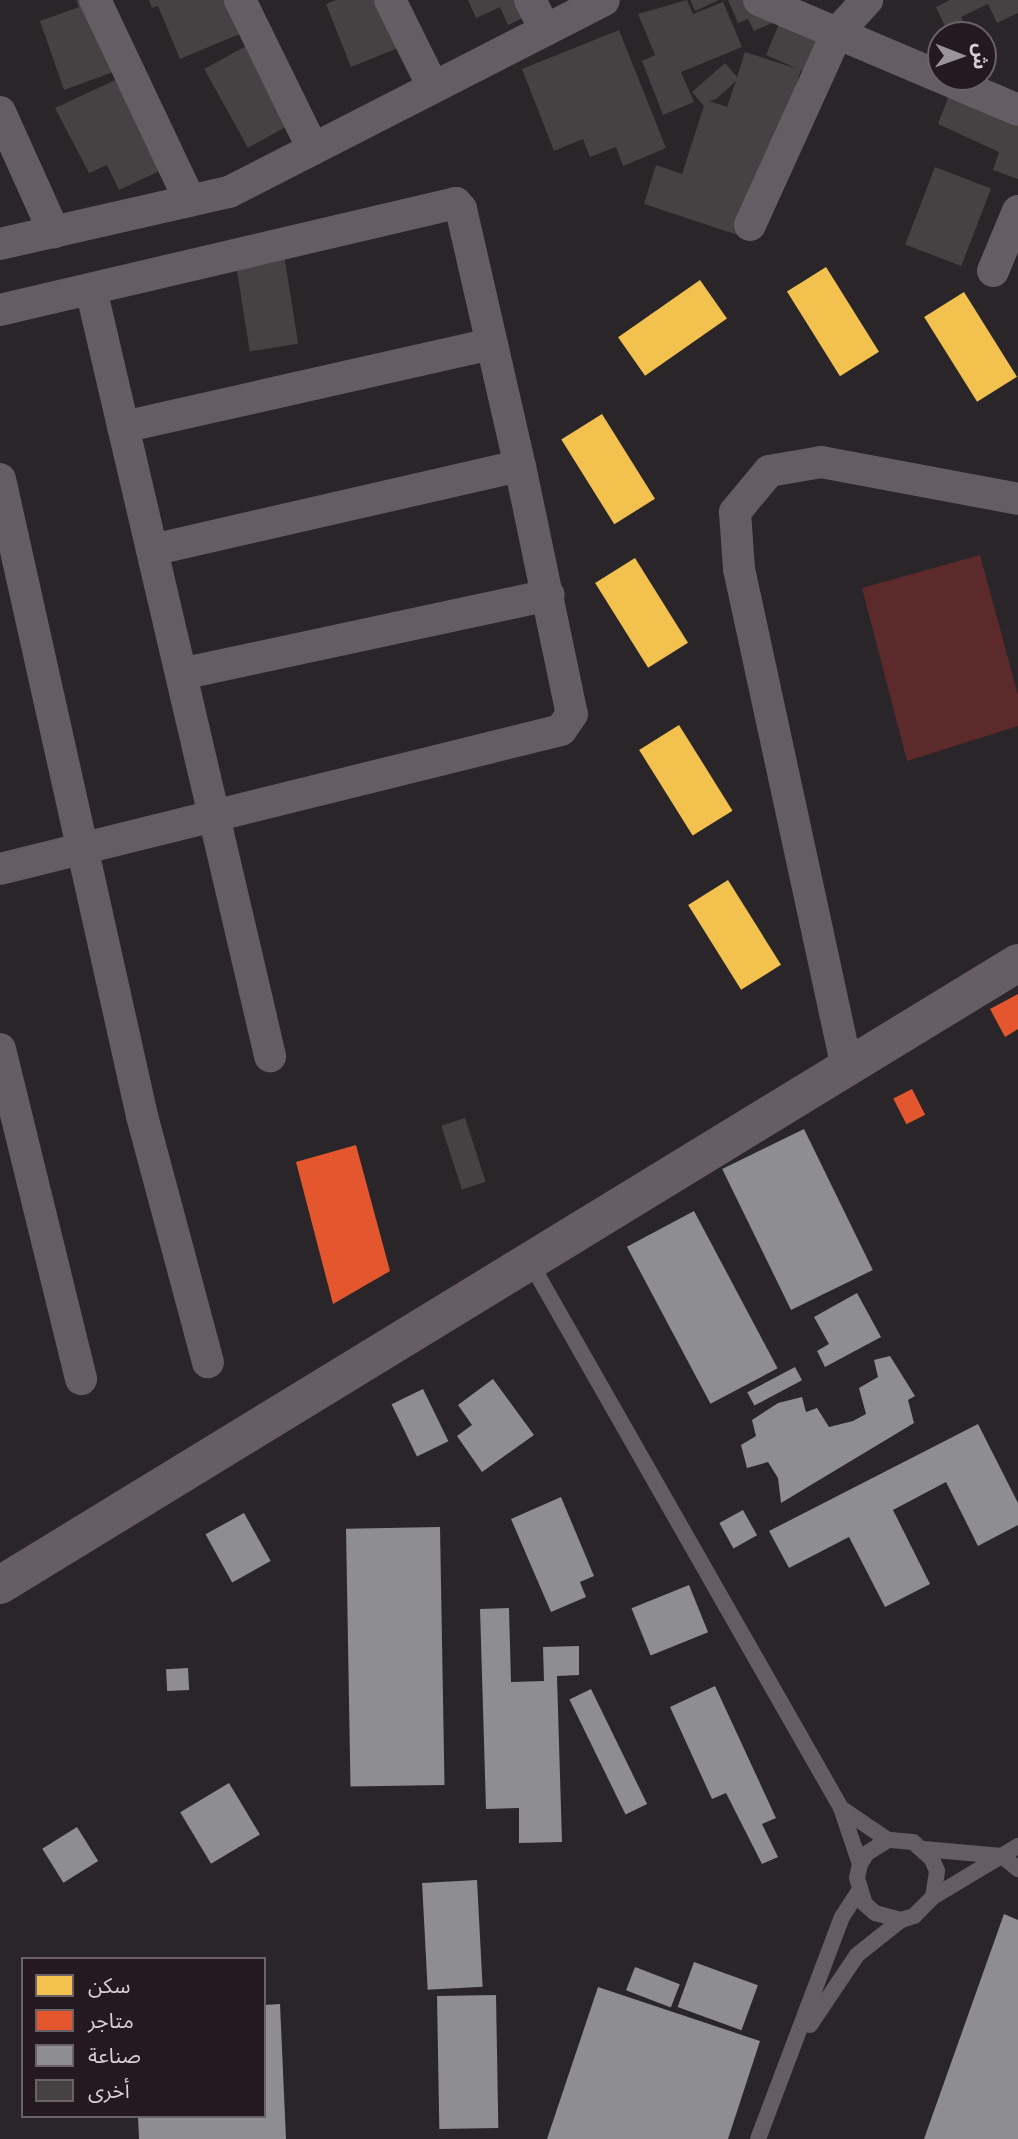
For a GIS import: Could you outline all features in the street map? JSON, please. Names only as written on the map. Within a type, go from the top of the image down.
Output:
[{"type":"main road","points":[[0,1585],[1018,963]]},
{"type":"street","points":[[95,0],[190,201]]},
{"type":"street","points":[[240,0],[313,149]]},
{"type":"street","points":[[390,0],[433,87]]},
{"type":"street","points":[[530,0],[545,30]]},
{"type":"street","points":[[0,244],[229,192],[604,0]]},
{"type":"street","points":[[759,0],[1018,110]]},
{"type":"street","points":[[750,225],[837,33],[867,0]]},
{"type":"street","points":[[0,112],[54,232]]},
{"type":"street","points":[[0,310],[456,203],[461,209],[550,594],[572,714],[561,730],[215,819],[0,869]]},
{"type":"street","points":[[993,271],[1018,211]]},
{"type":"street","points":[[91,289],[270,1056]]},
{"type":"street","points":[[123,427],[492,344]]},
{"type":"street","points":[[847,1068],[739,569],[735,512],[769,471],[821,462],[1018,499]]},
{"type":"street","points":[[152,550],[520,466]]},
{"type":"street","points":[[0,479],[85,849],[142,1116],[208,1362]]},
{"type":"street","points":[[181,674],[550,594]]},
{"type":"street","points":[[0,1049],[81,1379]]},
{"type":"lane","points":[[530,1262],[842,1808],[860,1864],[859,1891],[842,1917],[758,2139]]},
{"type":"lane","points":[[842,1808],[888,1840]]},
{"type":"lane","points":[[860,1864],[867,1853],[888,1840],[901,1839],[924,1849],[1002,1856],[1018,1869]]},
{"type":"lane","points":[[933,1897],[1018,1846]]},
{"type":"lane","points":[[784,2069],[849,1965],[901,1920],[925,1909],[933,1897],[937,1871],[924,1849]]},
{"type":"lane","points":[[859,1891],[875,1913],[901,1920]]},
{"type":"shaded area","points":[[980,555],[1018,695],[1018,726],[907,761],[862,588]]},
{"type":"building: سكن","points":[[826,267],[879,352],[840,376],[787,291]]},
{"type":"building: سكن","points":[[700,280],[727,319],[645,376],[618,337]]},
{"type":"building: سكن","points":[[964,292],[1017,377],[977,402],[924,317]]},
{"type":"building: سكن","points":[[602,414],[655,499],[614,524],[561,439]]},
{"type":"building: سكن","points":[[635,558],[688,643],[648,668],[595,583]]},
{"type":"building: سكن","points":[[679,725],[733,811],[693,836],[639,750]]},
{"type":"building: سكن","points":[[728,880],[781,965],[741,990],[688,905]]},
{"type":"building: متاجر","points":[[1018,994],[1018,1029],[1005,1037],[990,1009]]},
{"type":"building: متاجر","points":[[912,1089],[925,1115],[906,1124],[893,1099]]},
{"type":"building: متاجر","points":[[356,1145],[390,1271],[333,1304],[296,1162]]},
{"type":"building: صناعة","points":[[804,1129],[873,1270],[791,1310],[722,1169]]},
{"type":"building: صناعة","points":[[694,1211],[778,1368],[710,1404],[627,1247]]},
{"type":"building: صناعة","points":[[857,1293],[881,1337],[825,1367],[817,1351],[829,1344],[814,1317]]},
{"type":"building: صناعة","points":[[890,1356],[915,1396],[908,1400],[914,1423],[781,1503],[778,1478],[768,1462],[747,1468],[741,1445],[756,1436],[752,1420],[778,1403],[802,1397],[806,1412],[817,1408],[829,1427],[853,1421],[866,1414],[859,1388],[878,1377],[874,1360]]},
{"type":"building: صناعة","points":[[795,1367],[802,1380],[754,1406],[747,1392]]},
{"type":"building: صناعة","points":[[493,1379],[534,1435],[482,1472],[457,1436],[472,1425],[458,1405]]},
{"type":"building: صناعة","points":[[423,1389],[448,1441],[417,1456],[392,1404]]},
{"type":"building: صناعة","points":[[978,1424],[1018,1503],[1018,1525],[978,1546],[946,1482],[893,1510],[930,1584],[885,1607],[849,1537],[789,1568],[769,1531]]},
{"type":"building: صناعة","points":[[561,1497],[594,1576],[580,1582],[586,1597],[551,1612],[511,1519]]},
{"type":"building: صناعة","points":[[743,1510],[757,1535],[733,1548],[719,1523]]},
{"type":"building: صناعة","points":[[244,1513],[271,1561],[232,1582],[206,1534]]},
{"type":"building: صناعة","points":[[440,1527],[445,1785],[351,1787],[346,1529]]},
{"type":"building: صناعة","points":[[689,1585],[708,1632],[651,1656],[632,1608]]},
{"type":"building: صناعة","points":[[509,1608],[511,1682],[544,1681],[543,1647],[579,1646],[579,1675],[557,1676],[562,1842],[519,1843],[519,1808],[486,1809],[480,1609]]},
{"type":"building: صناعة","points":[[188,1668],[189,1690],[167,1691],[166,1669]]},
{"type":"building: صناعة","points":[[715,1686],[776,1818],[762,1824],[778,1857],[762,1864],[726,1793],[712,1799],[670,1707]]},
{"type":"building: صناعة","points":[[591,1689],[647,1804],[626,1815],[569,1700]]},
{"type":"building: صناعة","points":[[229,1783],[260,1834],[211,1864],[180,1812]]},
{"type":"building: صناعة","points":[[77,1827],[98,1861],[63,1883],[42,1849]]},
{"type":"building: صناعة","points":[[477,1880],[483,1987],[428,1990],[422,1883]]},
{"type":"building: صناعة","points":[[1004,1914],[1018,1920],[1018,2139],[924,2139]]},
{"type":"building: صناعة","points":[[694,1962],[758,1985],[741,2030],[678,2007]]},
{"type":"building: صناعة","points":[[635,1967],[680,1984],[671,2008],[626,1990]]},
{"type":"building: صناعة","points":[[598,1987],[760,2041],[728,2139],[547,2139]]},
{"type":"building: صناعة","points":[[496,1995],[498,2128],[439,2129],[437,1996]]},
{"type":"building: صناعة","points":[[280,2004],[286,2139],[139,2139],[138,2118],[266,2118],[266,2005]]},
{"type":"building: أخرى","points":[[76,0],[104,0],[116,71],[64,90],[40,21],[79,7]]},
{"type":"building: أخرى","points":[[149,0],[237,0],[249,30],[180,59],[158,6],[152,8]]},
{"type":"building: أخرى","points":[[336,0],[385,0],[403,46],[351,67],[326,4]]},
{"type":"building: أخرى","points":[[468,0],[531,0],[536,12],[508,25],[500,7],[476,18]]},
{"type":"building: أخرى","points":[[687,0],[693,14],[723,2],[742,47],[681,72],[694,102],[663,115],[642,61],[655,55],[638,14]]},
{"type":"building: أخرى","points":[[690,0],[719,0],[695,11]]},
{"type":"building: أخرى","points":[[728,0],[770,0],[779,20],[754,31],[748,19],[738,23]]},
{"type":"building: أخرى","points":[[789,0],[833,17],[809,74],[801,70],[747,238],[644,204],[656,165],[682,174],[704,106],[692,92],[725,63],[737,77],[745,52],[798,69],[766,55]],"holes":[[[736,81],[727,107],[709,101],[716,99]]]},
{"type":"building: أخرى","points":[[950,0],[1018,0],[1018,13],[997,23],[988,4],[961,17],[963,21],[942,21],[936,7]]},
{"type":"building: أخرى","points":[[619,30],[666,148],[623,166],[616,147],[590,157],[583,139],[554,151],[522,69]]},
{"type":"building: أخرى","points":[[255,41],[299,120],[248,148],[204,69]]},
{"type":"building: أخرى","points":[[139,69],[181,161],[119,190],[107,165],[89,173],[55,108]]},
{"type":"building: أخرى","points":[[951,91],[982,91],[1018,111],[1018,179],[993,170],[999,152],[938,124]]},
{"type":"building: أخرى","points":[[935,167],[991,189],[961,266],[905,244]]},
{"type":"building: أخرى","points":[[283,248],[298,344],[250,351],[235,256]]},
{"type":"building: أخرى","points":[[465,1118],[486,1182],[462,1189],[441,1126]]}]
